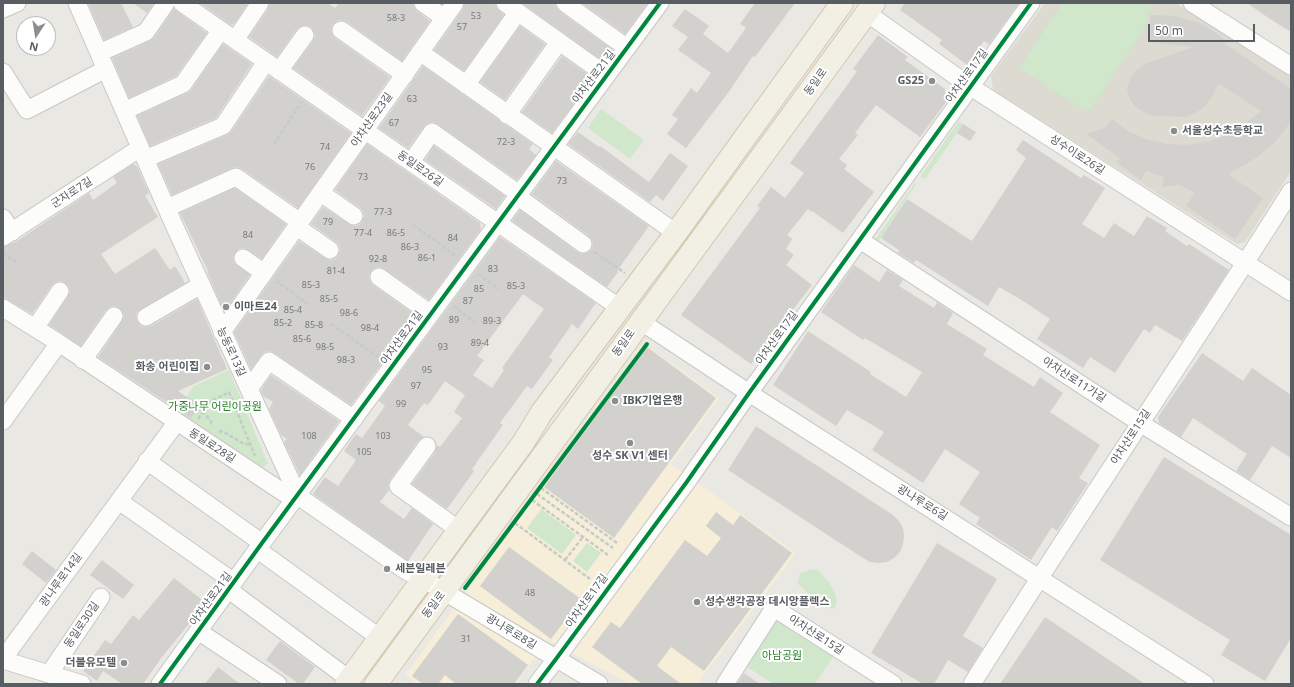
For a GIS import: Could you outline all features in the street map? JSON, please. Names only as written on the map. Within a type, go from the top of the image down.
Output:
[{"type":"main road","points":[[348,682],[523,443],[542,412],[676,233],[841,4]]},
{"type":"main road","name":"동일로","points":[[376,684],[870,8]]},
{"type":"main road","points":[[606,327],[622,321],[640,321]]},
{"type":"main road","points":[[461,528],[461,542],[453,553],[460,558],[470,556]]},
{"type":"street","points":[[3,9],[17,3]]},
{"type":"street","name":"능동로13길","points":[[77,3],[222,332],[298,496]]},
{"type":"street","points":[[3,72],[27,110],[146,32],[166,3]]},
{"type":"street","name":"동일로26길","points":[[182,3],[620,308]]},
{"type":"street","points":[[235,40],[260,3]]},
{"type":"street","points":[[423,3],[444,18]]},
{"type":"street","name":"아차산로23길","points":[[222,332],[455,3]]},
{"type":"street","name":"아차산로21길","points":[[565,3],[627,48]]},
{"type":"street","name":"아차산로21길","points":[[160,684],[430,314],[660,3]]},
{"type":"street","name":"아차산로17길","points":[[537,684],[686,483],[749,393],[1031,3]]},
{"type":"street","points":[[1192,3],[1291,66]]},
{"type":"street","name":"아차산로21길","points":[[466,85],[511,8],[606,75]]},
{"type":"street","name":"성수이로26길","points":[[870,8],[971,87],[1291,292]]},
{"type":"street","points":[[124,110],[183,84],[220,30]]},
{"type":"street","points":[[341,30],[405,75]]},
{"type":"street","name":"군자로7길","points":[[6,229],[143,154],[223,126],[273,66],[305,35]]},
{"type":"street","points":[[507,115],[559,42]]},
{"type":"street","points":[[420,52],[507,115],[676,233]]},
{"type":"street","points":[[411,162],[432,132],[583,244]]},
{"type":"street","points":[[167,208],[236,177],[299,224],[330,250]]},
{"type":"street","name":"아차산로15길","points":[[972,684],[1039,577],[1246,263],[1291,191]]},
{"type":"street","points":[[321,193],[354,216]]},
{"type":"street","name":"아차산로11가길","points":[[860,240],[1140,423],[1291,517]]},
{"type":"street","points":[[243,258],[264,273]]},
{"type":"street","points":[[378,277],[430,314]]},
{"type":"street","points":[[146,316],[202,286]]},
{"type":"street","points":[[35,328],[60,291]]},
{"type":"street","name":"동일로28길","points":[[3,308],[284,493],[298,496],[406,571],[423,579]]},
{"type":"street","points":[[84,360],[114,316]]},
{"type":"street","name":"광나루로6길","points":[[640,321],[749,393],[1205,684]]},
{"type":"street","points":[[3,421],[59,344]]},
{"type":"street","points":[[247,386],[269,361],[354,419]]},
{"type":"street","name":"광나루로14길","points":[[3,660],[147,461],[183,427]]},
{"type":"street","points":[[428,446],[398,486],[461,528]]},
{"type":"street","points":[[147,461],[380,638]]},
{"type":"street","points":[[119,501],[231,586],[348,682]]},
{"type":"street","name":"광나루로8길","points":[[423,579],[598,684]]},
{"type":"street","name":"동일로30길","points":[[49,674],[101,597]]},
{"type":"street","name":"아차산로15길","points":[[725,684],[774,608],[893,684]]},
{"type":"street","points":[[198,631],[278,684]]},
{"type":"street","points":[[3,660],[82,684]]},
{"type":"path","points":[[274,144],[309,92]]},
{"type":"path","points":[[414,225],[499,289]]},
{"type":"path","points":[[583,244],[625,273]]},
{"type":"path","points":[[3,254],[16,262]]},
{"type":"path","points":[[264,273],[309,305]]},
{"type":"path","points":[[442,298],[474,322]]},
{"type":"path","points":[[331,324],[392,367]]},
{"type":"path","points":[[183,427],[206,413],[211,401],[247,386]]},
{"type":"path","points":[[230,392],[239,418],[257,460]]},
{"type":"path","points":[[225,395],[226,399]]},
{"type":"path","points":[[197,408],[206,413],[211,421],[210,427],[214,429]]},
{"type":"path","points":[[217,432],[223,430],[244,444],[251,444]]},
{"type":"path","points":[[527,505],[545,481]]},
{"type":"path","points":[[540,487],[617,543]]},
{"type":"path","points":[[536,493],[613,548]]},
{"type":"path","points":[[532,499],[608,555]]},
{"type":"path","points":[[510,529],[519,517]]},
{"type":"path","points":[[514,523],[590,579]]},
{"type":"path","points":[[565,560],[583,537]]},
{"type":"shaded area","name":"서울성수초등학교","points":[[1045,3],[1176,3],[1291,77],[1291,171],[1245,242],[1237,244],[993,90],[991,76]]},
{"type":"shaded area","points":[[647,346],[719,398],[671,464],[796,553],[697,684],[630,684],[548,640],[515,684],[418,684],[405,675]]},
{"type":"green space","points":[[1063,3],[1146,3],[1153,7],[1146,16],[1148,22],[1091,109],[1081,108],[1019,68]]},
{"type":"green space","points":[[601,109],[644,140],[630,159],[588,128]]},
{"type":"green space","points":[[959,121],[963,124],[925,179],[920,177]]},
{"type":"green space","points":[[915,183],[916,184],[878,242],[875,240]]},
{"type":"green space","name":"가중나무 어린이공원","points":[[229,370],[268,464],[258,470],[175,413],[194,386]]},
{"type":"green space","points":[[541,509],[576,535],[562,554],[527,528]]},
{"type":"green space","points":[[587,543],[601,553],[587,572],[573,561]]},
{"type":"green space","points":[[811,569],[818,570],[832,587],[836,597],[835,608],[832,609],[814,599],[797,583],[800,574]]},
{"type":"green space","name":"아남공원","points":[[774,616],[834,655],[815,684],[774,684],[742,664]]},
{"type":"building","points":[[88,3],[121,3],[133,27],[104,40]]},
{"type":"building","points":[[133,3],[154,3],[147,13]]},
{"type":"building","points":[[200,3],[244,3],[247,5],[234,24],[231,25]]},
{"type":"building","points":[[270,3],[328,3],[335,8],[339,3],[413,3],[417,11],[430,21],[402,61],[347,22],[342,20],[333,24],[331,30],[335,38],[390,77],[362,116],[293,68],[313,41],[315,36],[311,27],[306,25],[297,29],[277,57],[249,37],[268,9]]},
{"type":"building","points":[[465,3],[495,3],[496,7],[504,15],[464,71],[434,50],[463,9]]},
{"type":"building","points":[[522,3],[555,3],[559,11],[613,50],[604,62]]},
{"type":"building","points":[[582,3],[648,3],[625,34]]},
{"type":"building","points":[[755,3],[795,3],[755,57],[753,56],[728,93],[686,148],[667,134],[678,119],[672,115],[691,88],[697,93],[711,73],[678,50],[688,37],[672,26],[685,9],[709,26],[703,34],[728,53],[746,28],[740,24]]},
{"type":"building","points":[[905,3],[1019,3],[989,44],[984,41],[967,65],[939,44],[942,40],[900,10]]},
{"type":"building","points":[[1247,3],[1291,3],[1291,32],[1270,19]]},
{"type":"building","points":[[174,9],[207,33],[176,76],[129,98],[112,58],[154,38]]},
{"type":"building","points":[[1150,15],[1175,16],[1200,23],[1226,41],[1224,43],[1291,89],[1291,120],[1287,127],[1277,140],[1265,151],[1253,160],[1228,174],[1263,198],[1235,239],[1186,206],[1195,193],[1180,185],[1162,187],[1164,177],[1146,171],[1141,180],[1117,163],[1120,158],[1086,134],[1105,128],[1112,119],[1128,131],[1146,139],[1166,144],[1186,145],[1217,139],[1243,125],[1261,111],[1218,83],[1213,95],[1204,107],[1186,117],[1157,116],[1147,114],[1137,108],[1130,100],[1127,89],[1130,79],[1136,70],[1147,63],[1193,47],[1151,42]]},
{"type":"building","points":[[520,26],[545,44],[505,100],[480,82]]},
{"type":"building","points":[[878,35],[908,57],[905,60],[945,89],[946,102],[920,137],[876,105],[855,133],[858,135],[839,159],[847,165],[844,169],[874,192],[843,233],[808,209],[787,235],[792,239],[786,249],[794,255],[786,265],[812,285],[751,364],[681,315],[760,208],[757,206],[771,187],[785,198],[804,173],[790,163],[857,71],[853,69]]},
{"type":"building","points":[[223,44],[252,64],[216,118],[150,146],[137,116],[191,90]]},
{"type":"building","points":[[562,56],[593,78],[552,133],[522,112]]},
{"type":"building","points":[[423,66],[533,144],[529,149],[536,155],[517,180],[433,122],[424,126],[408,148],[379,128]]},
{"type":"building","points":[[269,76],[351,133],[298,208],[237,167],[172,195],[158,164],[231,132]]},
{"type":"building","points":[[963,124],[976,132],[970,141],[957,133]]},
{"type":"building","points":[[578,132],[599,147],[600,146],[649,182],[670,153],[688,166],[663,201],[656,195],[650,202],[568,144]]},
{"type":"building","points":[[1023,140],[1081,178],[1084,175],[1105,188],[1082,224],[1104,238],[1114,223],[1134,236],[1147,216],[1167,228],[1165,231],[1187,246],[1189,244],[1229,270],[1182,341],[1155,325],[1150,333],[1144,329],[1115,373],[1090,357],[1083,368],[1037,339],[1050,319],[1025,302],[999,287],[988,306],[916,260],[914,263],[898,253],[899,250],[881,238],[907,199],[972,241],[1026,158],[1016,150]]},
{"type":"building","points":[[367,144],[480,223],[481,229],[429,300],[380,267],[371,271],[369,276],[373,285],[417,316],[351,405],[269,351],[264,352],[251,369],[234,332],[299,241],[330,260],[335,259],[338,256],[340,250],[339,245],[311,224],[323,207],[354,226],[359,225],[362,222],[364,216],[363,211],[335,190]]},
{"type":"building","points":[[434,146],[505,196],[496,209],[425,160]]},
{"type":"building","points":[[556,161],[649,226],[607,287],[512,221],[520,210],[577,252],[582,254],[591,250],[593,245],[589,236],[532,194]]},
{"type":"building","points":[[133,164],[137,166],[149,193],[145,196],[158,217],[101,254],[115,274],[155,248],[170,270],[175,266],[185,283],[137,312],[136,317],[141,326],[151,326],[197,299],[227,369],[178,391],[199,405],[191,418],[98,357],[124,317],[123,312],[119,308],[115,306],[106,310],[81,346],[49,325],[70,292],[69,287],[65,283],[61,281],[52,285],[32,314],[3,298],[3,247],[17,241],[89,193],[93,200],[117,183],[113,177]]},
{"type":"building","points":[[235,188],[286,224],[262,259],[244,248],[239,249],[235,253],[233,257],[234,262],[250,275],[226,309],[223,309],[207,272],[208,271],[180,213]]},
{"type":"building","points":[[500,237],[596,303],[578,329],[572,324],[549,357],[553,360],[532,389],[527,386],[500,423],[503,425],[472,469],[474,471],[447,509],[412,484],[435,452],[437,445],[440,447],[462,418],[454,412],[465,395],[445,381],[428,405],[424,403],[408,425],[424,437],[419,440],[390,480],[388,485],[389,490],[380,502],[404,519],[412,508],[433,524],[408,561],[313,494],[325,477],[338,486],[356,460],[344,451],[356,434],[362,438],[385,406],[379,401]],"holes":[[[523,294],[544,309],[502,368],[504,370],[492,388],[473,375],[484,360],[477,356]]]},
{"type":"building","points":[[854,265],[879,282],[887,270],[903,280],[899,286],[934,308],[937,302],[953,313],[947,324],[987,349],[983,355],[1034,387],[1040,377],[1063,393],[1050,412],[1100,445],[1079,478],[1088,483],[1057,531],[1052,527],[1031,560],[976,524],[980,518],[959,504],[980,472],[945,449],[923,483],[872,450],[884,432],[847,410],[836,426],[773,385],[808,331],[906,397],[922,372],[865,338],[863,340],[821,312]]},
{"type":"building","name":"성수 SK V1 센터","points":[[647,347],[716,398],[614,538],[544,487]]},
{"type":"building","points":[[1202,353],[1243,381],[1252,368],[1291,395],[1291,458],[1272,446],[1250,480],[1236,471],[1247,454],[1193,418],[1181,437],[1159,423],[1158,417]]},
{"type":"building","points":[[271,375],[339,421],[300,475],[284,442],[287,439],[281,435],[269,409],[273,402],[263,396],[261,390]]},
{"type":"building","points":[[756,426],[893,515],[903,528],[903,544],[900,552],[887,562],[870,562],[728,470]]},
{"type":"building","points":[[1164,457],[1291,535],[1291,638],[1265,681],[1221,655],[1230,640],[1100,560]]},
{"type":"building","name":"성수생각공장 데시앙플렉스","points":[[716,512],[733,525],[740,515],[792,553],[704,671],[671,647],[657,666],[681,684],[642,684],[592,647],[611,622],[620,628],[685,540],[707,556],[721,538],[706,526]]},
{"type":"building","points":[[937,543],[997,579],[963,636],[983,648],[968,672],[948,660],[934,684],[923,684],[871,653]]},
{"type":"building","points":[[509,547],[581,599],[551,639],[480,586]]},
{"type":"building","points":[[32,551],[56,570],[46,583],[22,564]]},
{"type":"building","points":[[102,560],[134,585],[123,599],[90,575]]},
{"type":"building","points":[[174,578],[206,603],[162,657],[143,684],[122,684],[103,671],[97,681],[83,671],[105,640],[111,644],[133,615],[139,620]]},
{"type":"building","points":[[458,614],[528,665],[514,684],[456,684],[445,675],[438,684],[423,684],[412,676]]},
{"type":"building","points":[[1045,617],[1145,684],[1000,684]]},
{"type":"building","points":[[280,641],[315,667],[303,684],[299,684],[266,660]]},
{"type":"building","points":[[218,667],[240,684],[205,684]]},
{"type":"building","points":[[744,673],[760,684],[737,684]]},
{"type":"cycle path","points":[[160,684],[262,543],[660,3]]},
{"type":"cycle path","points":[[537,684],[686,483],[749,393],[1031,3]]},
{"type":"cycle path","points":[[465,588],[647,344]]},
{"type":"place","name":"GS25","points":[[932,81]]},
{"type":"place","name":"서울성수초등학교","points":[[1174,131]]},
{"type":"place","name":"이마트24","points":[[226,307]]},
{"type":"place","name":"화송 어린이집","points":[[207,367]]},
{"type":"place","name":"IBK기업은행","points":[[615,401]]},
{"type":"place","name":"성수 SK V1 센터","points":[[630,443]]},
{"type":"place","name":"세븐일레븐","points":[[387,569]]},
{"type":"place","name":"성수생각공장 데시앙플렉스","points":[[697,602]]},
{"type":"place","name":"더블유모텔","points":[[124,663]]}]
